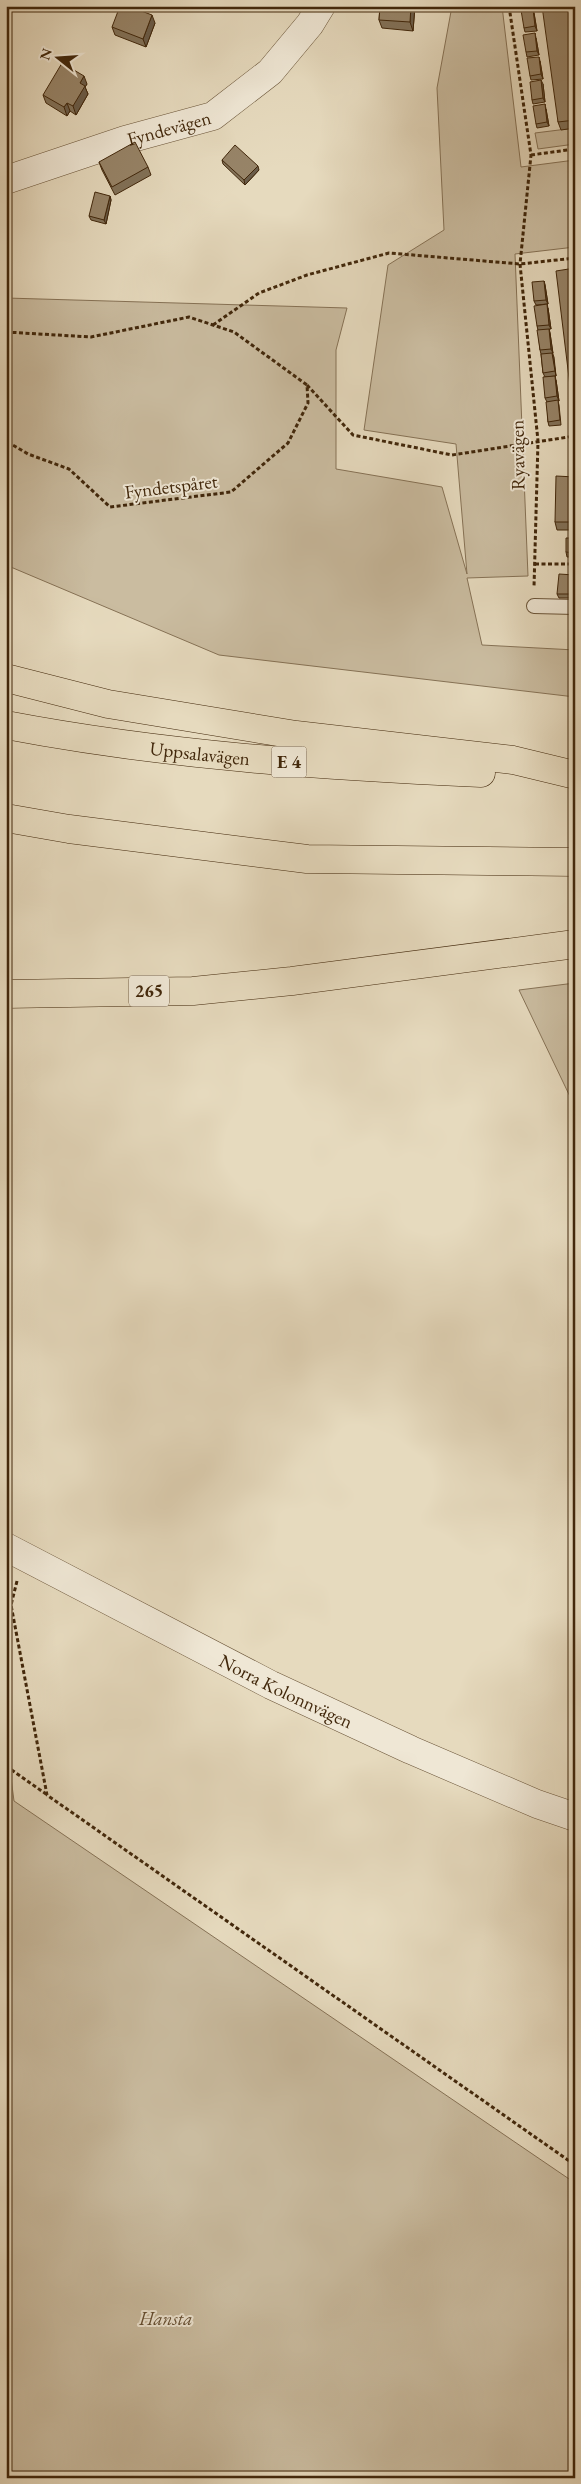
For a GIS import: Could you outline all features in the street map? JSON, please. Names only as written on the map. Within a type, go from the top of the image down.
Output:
[{"type":"highway","points":[[6,678],[108,704],[296,735],[513,760],[575,776]]},
{"type":"highway","name":"Uppsalavägen","points":[[6,725],[87,740],[331,766],[575,776]]},
{"type":"highway","points":[[6,818],[69,829],[307,859],[575,862]]},
{"type":"highway","name":"265","points":[[6,994],[193,990],[292,981],[575,944]]},
{"type":"street","name":"Fyndevägen","points":[[6,180],[125,140],[213,116],[270,72],[310,24],[321,6]]},
{"type":"street","name":"Norra Kolonnvägen","points":[[6,1547],[272,1685],[411,1750],[537,1804],[575,1817]]},
{"type":"lane","points":[[534,606],[575,607]]},
{"type":"path","name":"Ryavägen","points":[[509,6],[531,155],[520,264],[538,441],[534,606]]},
{"type":"path","points":[[531,155],[575,149]]},
{"type":"path","points":[[213,325],[259,293],[307,275],[389,253],[520,264],[575,258]]},
{"type":"path","points":[[6,332],[91,337],[189,317],[234,332],[307,385],[354,435],[452,455],[575,436]]},
{"type":"path","name":"Fyndetspåret","points":[[6,441],[28,454],[69,469],[110,507],[231,492],[288,443],[308,403],[307,385]]},
{"type":"path","points":[[535,564],[575,564]]},
{"type":"path","points":[[17,1578],[11,1605],[48,1795]]},
{"type":"path","points":[[6,1766],[575,2165]]},
{"type":"green space","points":[[452,6],[502,6],[521,167],[575,160],[575,247],[515,254],[528,576],[467,578],[482,645],[575,650],[575,697],[219,655],[6,565],[6,298],[347,308],[336,350],[336,469],[442,487],[467,574],[456,444],[364,430],[388,265],[444,230],[437,88]]},
{"type":"green space","points":[[575,128],[575,144],[538,149],[535,133]]},
{"type":"green space","points":[[575,983],[575,1107],[519,990]]},
{"type":"green space","name":"Hansta","points":[[6,1739],[14,1801],[575,2183],[575,2478],[6,2478]]},
{"type":"building","points":[[120,6],[128,6],[152,15],[143,39],[112,27]]},
{"type":"building","points":[[380,6],[411,6],[410,22],[379,20]]},
{"type":"building","points":[[542,6],[575,6],[575,120],[558,122]]},
{"type":"building","points":[[533,9],[535,26],[524,28],[521,10]]},
{"type":"building","points":[[535,33],[537,51],[526,52],[523,35]]},
{"type":"building","points":[[539,57],[541,74],[530,76],[527,58]]},
{"type":"building","points":[[62,63],[84,76],[80,83],[85,86],[73,106],[67,103],[64,107],[43,95]]},
{"type":"building","points":[[541,80],[543,98],[532,100],[530,82]]},
{"type":"building","points":[[545,104],[547,122],[536,124],[533,106]]},
{"type":"building","points":[[135,142],[148,167],[112,187],[99,162]]},
{"type":"building","points":[[235,145],[258,166],[244,180],[222,160]]},
{"type":"building","points":[[95,192],[110,196],[104,220],[89,216]]},
{"type":"building","points":[[575,268],[575,419],[574,419],[556,271]]},
{"type":"building","points":[[544,281],[546,300],[534,301],[532,282]]},
{"type":"building","points":[[547,304],[549,325],[537,326],[534,306]]},
{"type":"building","points":[[549,329],[551,349],[540,350],[537,330]]},
{"type":"building","points":[[552,353],[555,371],[543,373],[541,354]]},
{"type":"building","points":[[555,376],[557,396],[545,398],[543,377]]},
{"type":"building","points":[[558,400],[560,420],[548,422],[546,402]]},
{"type":"building","points":[[556,476],[575,477],[575,522],[555,522]]},
{"type":"building","points":[[566,538],[575,538],[575,553],[566,552]]},
{"type":"building","points":[[559,574],[575,575],[575,594],[557,594]]}]
